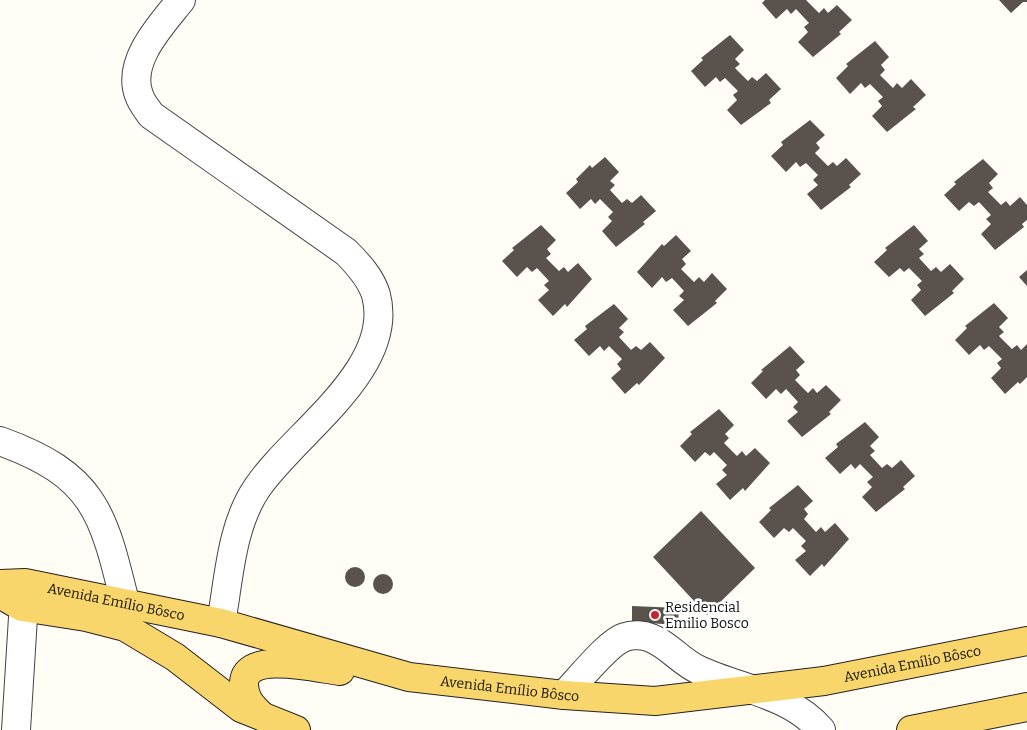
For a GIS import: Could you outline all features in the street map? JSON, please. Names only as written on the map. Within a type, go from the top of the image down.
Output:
[{"type":"main road","name":"Avenida Emílio Bôsco","points":[[12,592],[125,602],[221,623],[409,677],[564,695],[655,700],[824,681],[1027,641]]},
{"type":"main road","name":"Avenida Emílio Bôsco","points":[[12,592],[125,627],[175,657],[241,708],[296,730]]},
{"type":"main road","points":[[265,719],[252,707],[244,694],[244,680],[251,669],[262,663],[409,677]]},
{"type":"main road","points":[[912,730],[970,724],[1027,707]]},
{"type":"street","points":[[181,0],[146,44],[137,73],[138,94],[151,115],[346,252],[362,269],[376,295],[379,326],[370,354],[347,386],[257,488],[243,516],[236,540],[221,623]]},
{"type":"street","points":[[0,441],[27,451],[62,472],[84,491],[102,519],[125,602]]},
{"type":"street","points":[[12,592],[16,730]]},
{"type":"street","points":[[564,695],[612,646],[624,637],[639,635],[652,638],[680,660],[699,670],[783,702],[801,711],[821,730]]},
{"type":"building","points":[[765,0],[806,0],[819,13],[824,8],[828,13],[837,5],[852,20],[839,32],[841,34],[813,57],[798,42],[808,32],[804,27],[809,23],[796,9],[791,14],[787,9],[776,19],[762,3]]},
{"type":"building","points":[[999,0],[1027,0],[1027,2],[1023,2],[1011,13]]},
{"type":"building","points":[[730,35],[744,50],[735,59],[740,64],[735,68],[748,81],[752,77],[757,81],[766,73],[781,89],[769,100],[771,103],[741,125],[727,110],[737,100],[733,95],[738,91],[725,78],[720,82],[716,77],[705,87],[691,71],[703,60],[701,58]]},
{"type":"building","points":[[875,41],[889,57],[881,65],[885,70],[880,75],[893,88],[897,83],[902,88],[911,79],[926,95],[913,107],[916,109],[887,132],[872,116],[882,106],[878,101],[883,97],[870,84],[865,88],[861,83],[850,94],[836,78],[848,66],[846,64]]},
{"type":"building","points":[[810,120],[825,135],[816,143],[820,148],[815,153],[828,166],[833,162],[837,166],[846,158],[861,174],[849,185],[851,187],[821,210],[807,194],[818,185],[813,180],[818,175],[806,163],[800,167],[796,162],[786,172],[771,156],[783,145],[781,142]]},
{"type":"building","points":[[605,157],[619,172],[610,181],[615,185],[610,190],[622,203],[627,199],[632,203],[641,195],[656,211],[643,222],[645,224],[616,247],[602,231],[612,221],[608,217],[613,212],[600,199],[595,204],[591,199],[580,209],[566,193],[578,182],[576,179],[590,165],[592,168]]},
{"type":"building","points":[[983,159],[998,174],[989,183],[993,188],[988,192],[1001,205],[1006,201],[1010,206],[1020,197],[1027,205],[1027,220],[1022,224],[1024,227],[995,250],[981,234],[991,224],[986,219],[991,215],[979,202],[974,206],[969,202],[959,211],[944,195],[956,184],[954,182]]},
{"type":"building","points":[[541,225],[556,240],[547,249],[551,254],[546,258],[559,271],[564,267],[568,272],[578,263],[592,279],[567,307],[565,304],[553,316],[538,300],[549,290],[544,285],[549,281],[537,268],[532,272],[527,267],[517,277],[502,261],[514,250],[512,248]]},
{"type":"building","points":[[914,225],[928,241],[919,249],[924,254],[919,258],[931,271],[936,267],[941,272],[950,264],[964,279],[952,291],[954,293],[925,316],[911,300],[921,290],[917,285],[922,281],[909,268],[904,272],[900,268],[889,277],[874,262],[887,250],[885,248]]},
{"type":"building","points":[[676,235],[691,251],[682,259],[686,264],[681,269],[694,282],[699,277],[704,282],[712,273],[727,289],[715,301],[717,303],[688,326],[673,310],[684,300],[679,296],[684,291],[672,278],[666,282],[662,277],[652,288],[637,272],[662,244],[664,246]]},
{"type":"building","points":[[1027,270],[1027,286],[1019,277]]},
{"type":"building","points":[[994,303],[1008,318],[999,327],[1004,332],[999,336],[1012,349],[1017,345],[1021,350],[1027,344],[1027,377],[1020,384],[1018,382],[1005,394],[991,378],[1001,368],[997,363],[1002,359],[989,346],[984,350],[980,345],[969,355],[955,340],[967,328],[965,326]]},
{"type":"building","points":[[614,304],[628,319],[619,328],[624,332],[619,337],[631,350],[636,346],[641,350],[650,342],[665,358],[639,385],[637,383],[625,394],[611,378],[621,369],[617,364],[622,359],[609,346],[604,351],[600,346],[589,356],[574,340],[587,329],[585,326]]},
{"type":"building","points":[[790,346],[805,362],[796,370],[800,375],[795,380],[808,393],[813,388],[817,393],[826,385],[841,400],[829,412],[831,414],[802,437],[787,421],[798,412],[793,407],[798,402],[786,389],[781,394],[776,389],[766,399],[751,383],[763,371],[761,370]]},
{"type":"building","points":[[719,409],[734,425],[725,434],[729,438],[724,443],[737,456],[742,451],[746,456],[755,448],[770,463],[745,491],[743,488],[730,500],[716,484],[727,475],[722,470],[727,465],[714,452],[710,456],[705,452],[695,462],[680,446],[692,434],[690,432]]},
{"type":"building","points":[[865,422],[879,437],[870,446],[875,451],[870,455],[882,468],[887,464],[892,468],[901,460],[915,476],[903,487],[905,489],[876,512],[862,497],[872,487],[867,482],[873,477],[860,464],[855,469],[851,464],[840,474],[825,458],[838,447],[836,444]]},
{"type":"building","points":[[798,485],[813,501],[804,509],[808,514],[804,519],[816,532],[821,527],[825,532],[835,523],[849,539],[824,567],[822,564],[810,576],[795,560],[806,551],[801,546],[806,541],[793,528],[789,532],[784,528],[774,538],[759,522],[771,510],[769,508]]},
{"type":"building","points":[[701,511],[755,568],[707,615],[653,557]]},
{"type":"building","points":[[351,567],[359,567],[365,573],[365,581],[359,587],[351,587],[345,581],[345,573]]},
{"type":"building","points":[[379,574],[387,574],[393,580],[393,588],[387,594],[379,594],[373,588],[373,580]]},
{"type":"building","name":"Residencial Emilio Bosco","points":[[632,606],[679,608],[678,625],[632,622]]},
{"type":"place","name":"Residencial Emilio Bosco","points":[[655,615]]}]
